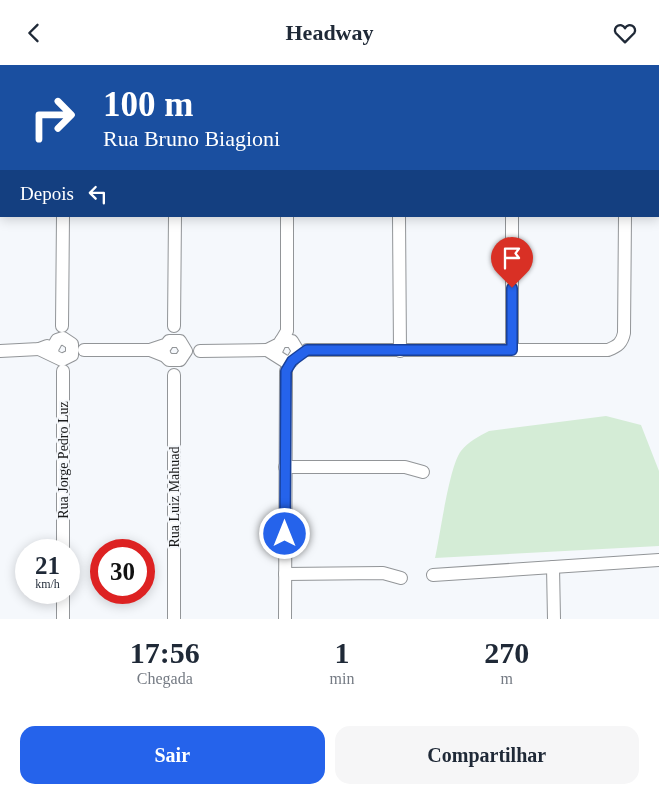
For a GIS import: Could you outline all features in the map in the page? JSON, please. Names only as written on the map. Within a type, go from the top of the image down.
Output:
[{"type":"street","name":"Rua Jorge Pedro Luz","points":[[62,217],[62,326],[65,352],[63,539]]},
{"type":"street","name":"Rua Luiz Mahuad","points":[[174,217],[174,619]]},
{"type":"street","points":[[286,619],[287,217]]},
{"type":"street","points":[[399,217],[400,351]]},
{"type":"street","points":[[512,217],[512,350]]},
{"type":"street","points":[[0,351],[39,349],[65,352],[150,350],[608,350],[617,347],[624,333],[625,217]]},
{"type":"street","points":[[285,467],[405,467],[423,472]]},
{"type":"street","points":[[433,575],[659,561]]},
{"type":"street","points":[[553,567],[554,619]]},
{"type":"street","points":[[285,574],[383,573],[401,577]]},
{"type":"street","points":[[63,604],[63,619]]},
{"type":"green space","points":[[606,416],[641,425],[659,471],[659,546],[435,558],[445,502],[453,471],[461,451],[467,445],[489,431]]},
{"type":"route","points":[[285,534],[286,371],[292,361],[307,350],[512,350],[512,288]]}]
